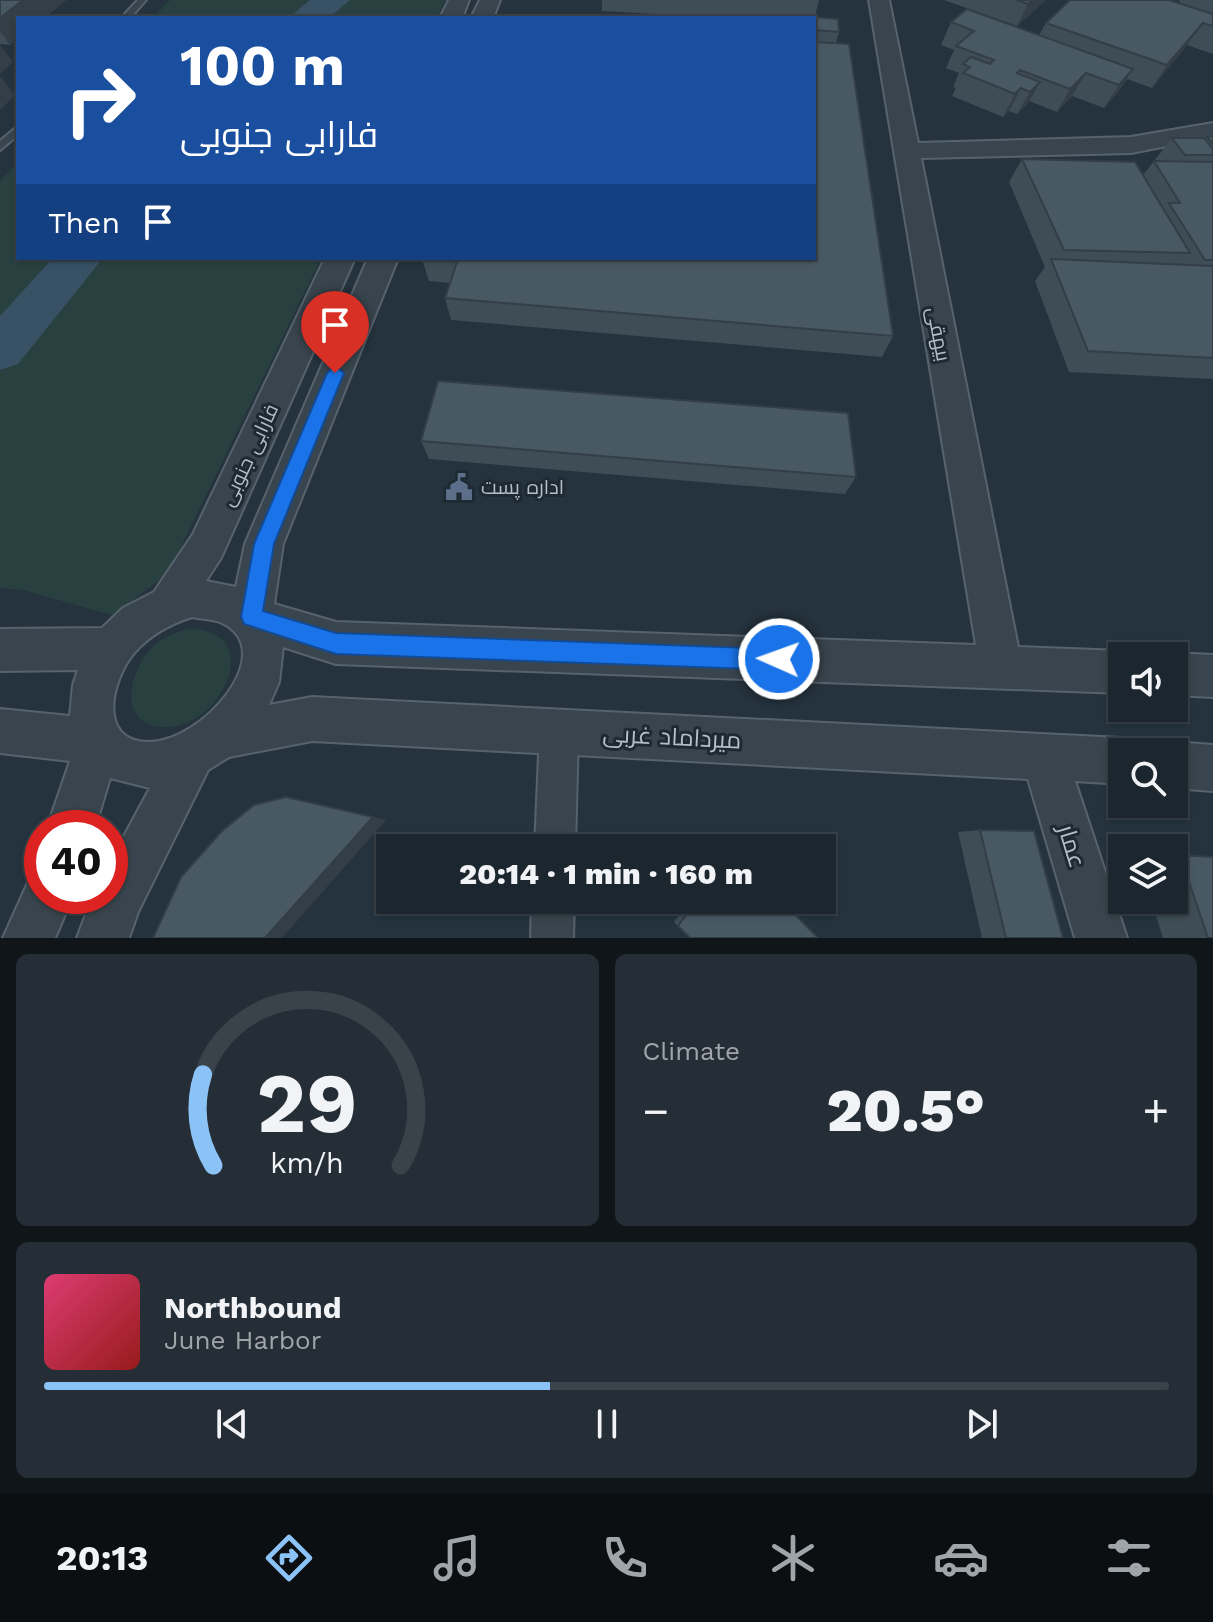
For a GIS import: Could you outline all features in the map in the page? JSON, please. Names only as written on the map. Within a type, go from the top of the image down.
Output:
[{"type":"street","name":"بیهقی","points":[[879,0],[1001,667]]},
{"type":"street","points":[[905,151],[1131,145],[1213,130]]},
{"type":"street","name":"فارابی جنوبی","points":[[169,604],[207,546],[339,260]]},
{"type":"street","points":[[103,938],[116,902],[207,747],[245,712],[258,686],[264,660],[261,636],[251,617],[264,544],[382,260]]},
{"type":"street","points":[[207,747],[163,765],[137,765],[115,757],[99,742],[91,721],[91,697],[98,672],[111,649],[147,615],[169,604],[215,598],[235,604],[251,617],[336,643],[1108,671]]},
{"type":"street","points":[[0,650],[111,649]]},
{"type":"street","points":[[1188,675],[1213,676]]},
{"type":"street","name":"میرداماد غربی","points":[[207,747],[312,719],[1108,760]]},
{"type":"street","points":[[0,731],[99,742]]},
{"type":"street","points":[[555,834],[559,731]]},
{"type":"street","points":[[77,810],[99,742]]},
{"type":"street","name":"عمار","points":[[1044,755],[1101,938]]},
{"type":"street","points":[[1188,766],[1213,768]]},
{"type":"street","points":[[29,938],[40,914]]},
{"type":"street","points":[[552,938],[553,914]]},
{"type":"lane","points":[[127,16],[142,0]]},
{"type":"lane","points":[[0,147],[16,131]]},
{"type":"green space","points":[[170,0],[445,0],[438,16],[155,16]]},
{"type":"green space","points":[[16,164],[16,260],[320,260],[168,574],[112,615],[23,590],[0,588],[0,181]]},
{"type":"green space","points":[[189,629],[213,634],[227,645],[231,662],[227,680],[217,698],[202,714],[184,724],[163,727],[147,723],[137,716],[132,705],[131,692],[140,665],[160,641]]},
{"type":"building","points":[[0,0],[23,0],[0,18]]},
{"type":"building","points":[[1070,0],[1169,0],[1213,14],[1213,26],[1203,23],[1167,65],[1046,23]]},
{"type":"building","points":[[967,9],[1133,69],[1119,85],[1086,73],[1070,89],[1020,70],[1017,73],[1040,82],[1030,92],[1021,88],[1015,94],[963,73],[970,67],[963,64],[971,57],[990,64],[994,60],[956,46],[974,31],[951,22]]},
{"type":"building","points":[[816,17],[838,19],[839,32],[816,30]]},
{"type":"building","points":[[816,42],[849,44],[893,336],[445,298],[457,262],[440,260],[816,260]]},
{"type":"building","points":[[1172,138],[1204,138],[1213,149],[1213,155],[1185,155]]},
{"type":"building","points":[[1022,159],[1135,162],[1190,253],[1064,250]]},
{"type":"building","points":[[1154,161],[1213,162],[1213,260],[1205,260],[1169,203],[1180,203]]},
{"type":"building","points":[[1051,259],[1213,266],[1213,358],[1088,351]]},
{"type":"building","points":[[438,381],[848,413],[856,477],[421,441]]},
{"type":"building","points":[[286,797],[373,817],[265,938],[153,938],[181,877],[222,831],[254,805]]},
{"type":"building","points":[[980,830],[1034,831],[1063,938],[1006,938]]},
{"type":"building","points":[[1188,855],[1213,857],[1213,938],[1208,938],[1188,879]]},
{"type":"building","points":[[687,914],[795,914],[818,938],[690,938],[678,926]]},
{"type":"waterway","points":[[309,16],[333,0]]},
{"type":"waterway","points":[[0,350],[78,260]]},
{"type":"place","name":"اداره پست","points":[[459,487]]},
{"type":"route","points":[[335,373],[264,544],[251,617],[336,643],[779,659]]}]
